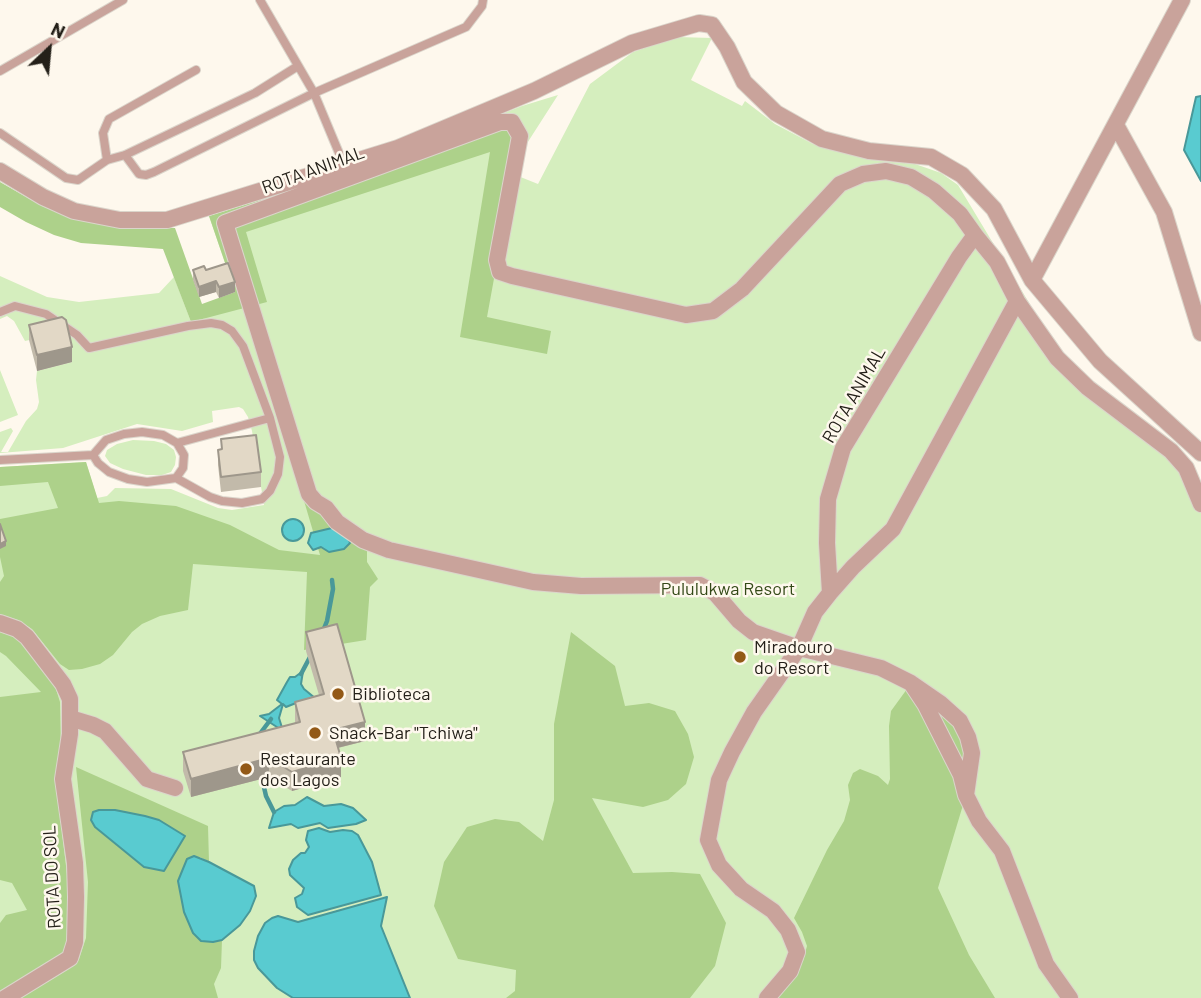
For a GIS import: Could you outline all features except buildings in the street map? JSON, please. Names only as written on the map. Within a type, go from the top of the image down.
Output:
[{"type":"street","points":[[1032,280],[1182,0]]},
{"type":"street","points":[[0,171],[43,197],[74,211],[120,220],[167,220],[398,148],[632,43],[699,23],[712,25],[727,47],[744,82],[776,113],[822,139],[869,150],[931,157],[962,175],[994,209],[1032,280],[1100,361],[1201,453]]},
{"type":"street","name":"ROTA ANIMAL","points":[[966,795],[972,754],[968,737],[960,722],[940,703],[911,683],[881,668],[799,648],[753,632],[738,621],[715,593],[700,585],[581,586],[533,582],[388,551],[363,540],[337,522],[326,508],[309,494],[225,223],[500,122],[512,122],[520,136],[497,260],[500,272],[686,315],[713,311],[742,289],[840,184],[863,174],[886,171],[911,177],[934,191],[960,214],[997,262],[1017,301],[1057,358],[1087,388],[1171,451],[1186,468],[1201,504]]},
{"type":"street","points":[[1116,125],[1164,212],[1201,333]]},
{"type":"street","name":"ROTA ANIMAL","points":[[830,593],[828,499],[843,448],[975,235]]},
{"type":"street","points":[[767,998],[790,971],[797,952],[788,930],[773,911],[741,889],[719,865],[708,841],[719,780],[754,712],[799,648],[816,612],[853,567],[893,530],[1017,301]]},
{"type":"street","name":"ROTA DO SOL","points":[[0,623],[17,629],[27,637],[63,684],[70,699],[63,779],[75,863],[75,942],[70,958],[5,998]]},
{"type":"street","points":[[911,683],[925,704],[961,775],[966,795],[979,821],[1002,851],[1046,964],[1070,998]]},
{"type":"street","points":[[70,718],[93,724],[105,731],[147,779],[175,788]]},
{"type":"lane","points":[[0,71],[123,0]]},
{"type":"lane","points":[[260,0],[313,93],[344,165]]},
{"type":"lane","points":[[125,155],[139,174],[146,175],[313,93],[466,27],[482,6],[483,0]]},
{"type":"lane","points":[[0,133],[66,178],[78,180],[107,160],[125,155],[255,93],[298,66]]},
{"type":"lane","points":[[107,160],[103,133],[109,119],[196,69]]},
{"type":"lane","points":[[0,312],[15,306],[46,314],[77,335],[89,348],[188,326],[211,323],[222,325],[232,331],[243,346],[270,418],[280,457],[278,474],[270,491],[261,499],[242,503],[222,501],[176,478],[147,482],[128,479],[109,472],[93,455]]},
{"type":"lane","points":[[177,443],[270,418]]},
{"type":"lane","points":[[0,460],[93,455],[106,440],[142,432],[163,435],[177,443],[184,455],[183,468],[176,478]]},
{"type":"green space","name":"Pululukwa Resort","points":[[677,37],[712,38],[691,80],[742,106],[745,101],[775,124],[813,144],[882,161],[915,164],[941,173],[958,185],[1040,321],[1067,359],[1201,489],[1201,998],[0,998],[0,467],[86,462],[97,498],[107,496],[115,488],[171,489],[218,508],[232,510],[264,505],[252,431],[248,417],[239,407],[212,411],[213,422],[182,431],[137,424],[63,448],[0,453],[0,432],[11,428],[13,431],[1,452],[8,452],[26,421],[37,409],[37,371],[72,362],[65,332],[25,341],[14,321],[7,316],[0,319],[0,276],[47,297],[79,302],[159,293],[174,277],[191,322],[240,307],[209,216],[351,172],[522,106],[558,95],[524,148],[518,176],[538,184],[590,84],[633,52]]},
{"type":"green space","points":[[497,116],[520,136],[487,317],[551,331],[547,354],[460,337],[490,152],[246,232],[267,302],[191,322],[163,249],[81,243],[54,235],[0,207],[0,182],[42,206],[72,218],[125,227],[175,228],[202,304],[235,292],[209,216],[351,172]]},
{"type":"green space","points":[[0,370],[18,415],[0,422]]},
{"type":"green space","points":[[133,440],[154,441],[166,444],[174,450],[175,465],[171,472],[146,475],[110,463],[105,456],[107,450]]},
{"type":"green space","points":[[86,462],[99,503],[119,501],[176,506],[230,525],[279,550],[320,555],[302,494],[367,547],[367,562],[378,579],[370,587],[366,640],[304,650],[307,572],[193,564],[188,610],[160,616],[142,624],[113,655],[100,664],[69,670],[60,664],[32,629],[18,620],[0,614],[0,582],[4,576],[0,557],[0,519],[58,508],[48,482],[0,486],[0,467]]},
{"type":"green space","points":[[0,632],[17,638],[55,686],[60,702],[61,754],[56,781],[68,883],[69,939],[64,953],[53,962],[0,992],[0,923],[6,915],[27,910],[12,883],[0,880],[0,697],[41,692],[0,652]]},
{"type":"green space","points":[[571,632],[615,666],[625,706],[649,703],[675,711],[688,734],[694,757],[686,784],[668,800],[643,807],[592,798],[633,873],[700,874],[726,923],[715,966],[690,998],[506,998],[515,991],[516,970],[458,959],[434,906],[444,862],[467,827],[495,819],[519,822],[543,841],[554,800],[554,724]]},
{"type":"green space","points":[[907,689],[949,719],[961,733],[967,750],[966,795],[938,888],[969,955],[995,998],[775,998],[803,961],[807,946],[794,918],[844,821],[850,800],[848,785],[853,773],[860,769],[878,776],[888,785],[891,711]]},
{"type":"green space","points":[[76,767],[208,826],[209,862],[200,857],[213,942],[222,940],[221,968],[214,984],[218,998],[21,998],[67,970],[79,959],[86,938],[88,882]]},
{"type":"water","points":[[1201,96],[1201,181],[1184,150],[1196,97]]},
{"type":"water","points":[[293,519],[301,522],[304,530],[301,538],[293,541],[285,538],[282,530],[285,522]]},
{"type":"water","points":[[332,528],[348,536],[350,543],[344,549],[329,552],[321,547],[313,550],[308,543],[311,533]]},
{"type":"water","points":[[303,671],[301,684],[321,703],[296,703],[286,707],[283,704],[279,718],[283,731],[260,716],[269,714],[282,704],[277,700],[290,677]]},
{"type":"water","points":[[307,797],[324,806],[341,804],[353,808],[366,820],[328,828],[320,823],[298,828],[291,824],[269,828],[274,812],[284,806],[295,805]]},
{"type":"water","points":[[115,810],[159,820],[185,836],[164,871],[144,867],[95,827],[91,820],[93,812]]},
{"type":"water","points":[[319,828],[330,832],[352,831],[358,835],[372,862],[381,895],[308,915],[297,907],[295,898],[302,894],[304,888],[290,875],[289,869],[293,860],[305,853],[309,847],[306,840],[308,831]]},
{"type":"water","points":[[194,856],[254,886],[256,896],[250,911],[240,925],[222,940],[201,941],[193,933],[184,912],[178,881],[187,859]]},
{"type":"water","points":[[387,897],[381,926],[410,998],[293,998],[277,988],[258,968],[254,951],[258,936],[265,923],[272,918],[278,916],[298,922]]},
{"type":"waterway","points":[[323,631],[333,589],[332,580]]},
{"type":"waterway","points":[[301,674],[310,657]]},
{"type":"waterway","points":[[259,735],[271,719]]},
{"type":"waterway","points":[[261,774],[266,796],[274,812]]},
{"type":"place","name":"Miradouro do Resort","points":[[740,657]]},
{"type":"place","name":"Biblioteca","points":[[338,694]]},
{"type":"place","name":"Snack-Bar \"Tchiwa\"","points":[[315,733]]},
{"type":"place","name":"Restaurante dos Lagos","points":[[246,769]]}]
